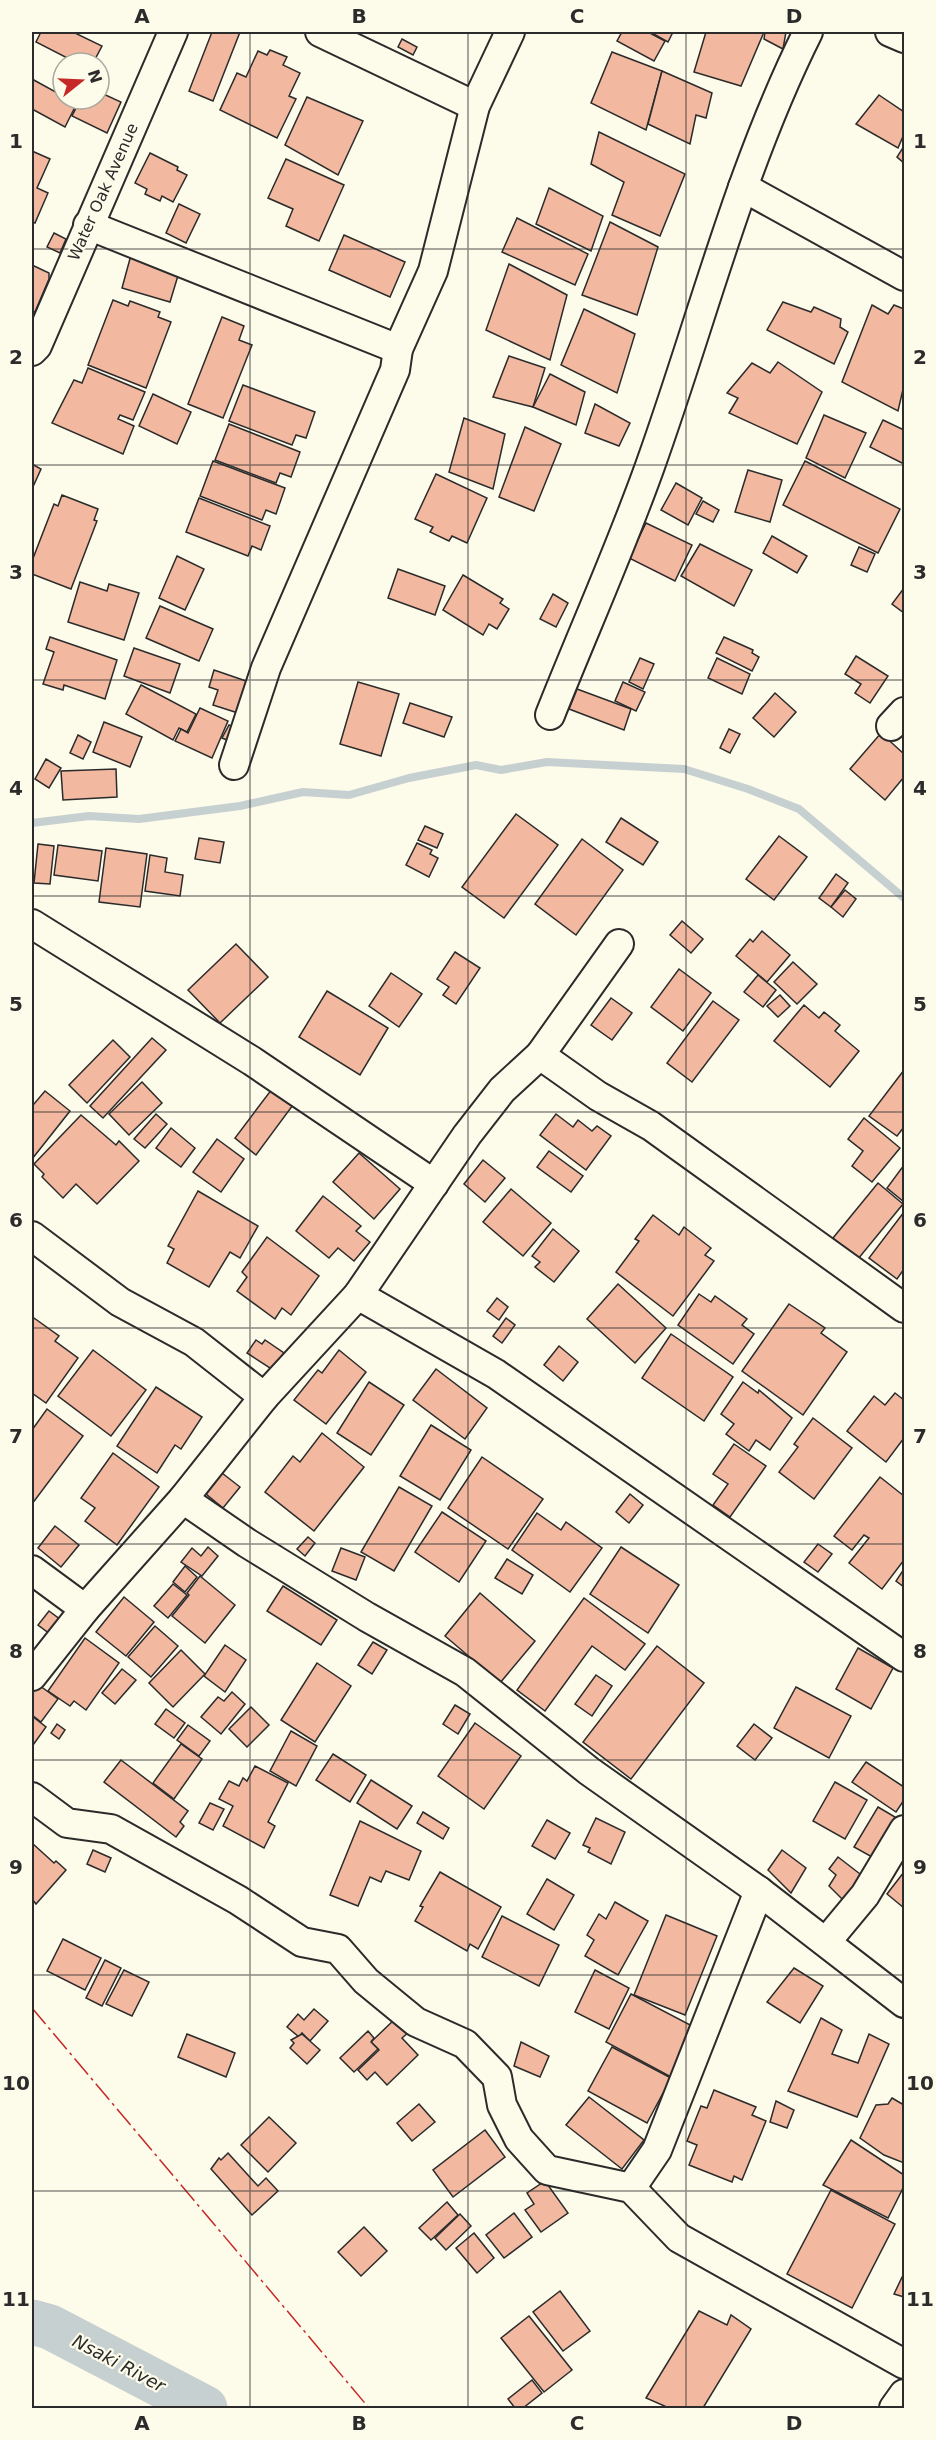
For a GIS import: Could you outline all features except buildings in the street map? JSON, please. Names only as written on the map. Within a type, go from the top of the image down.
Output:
[{"type":"street","name":"Water Oak Avenue","points":[[32,351],[37,346],[173,32]]},
{"type":"street","points":[[320,32],[475,106]]},
{"type":"street","points":[[234,765],[266,668],[395,370],[398,349],[433,271],[475,106],[510,32]]},
{"type":"street","points":[[550,715],[649,468],[743,187],[784,80],[808,32]]},
{"type":"street","points":[[891,32],[904,38]]},
{"type":"street","points":[[743,187],[904,276]]},
{"type":"street","points":[[88,225],[398,349]]},
{"type":"street","points":[[32,924],[252,1061],[434,1184]]},
{"type":"street","points":[[32,1676],[85,1609],[183,1499],[264,1397],[358,1295],[467,1136],[502,1090],[540,1055],[619,944]]},
{"type":"street","points":[[540,1055],[598,1096],[651,1126],[904,1308]]},
{"type":"street","points":[[32,1236],[120,1302],[194,1341],[264,1397]]},
{"type":"street","points":[[358,1295],[496,1374],[904,1657]]},
{"type":"street","points":[[183,1499],[247,1543],[367,1617],[465,1672],[589,1771],[759,1891],[904,2002]]},
{"type":"street","points":[[32,1570],[85,1609]]},
{"type":"street","points":[[32,1797],[67,1823],[111,1829],[238,1900],[302,1941],[338,1949],[366,1981],[416,2022],[465,2044],[497,2077],[502,2105],[519,2139],[547,2170],[631,2188],[680,2238],[904,2364]]},
{"type":"street","points":[[826,1942],[865,1895],[904,1830]]},
{"type":"street","points":[[631,2188],[657,2150],[759,1891]]},
{"type":"street","points":[[894,2409],[904,2394]]},
{"type":"waterway","points":[[32,823],[89,816],[139,819],[240,806],[303,792],[349,795],[409,778],[476,765],[501,770],[547,762],[684,769],[748,789],[799,809],[904,898]]},
{"type":"waterway","name":"Nsaki River","points":[[32,2322],[50,2327],[205,2408]]},
{"type":"power","points":[[32,2008],[369,2408]]}]
